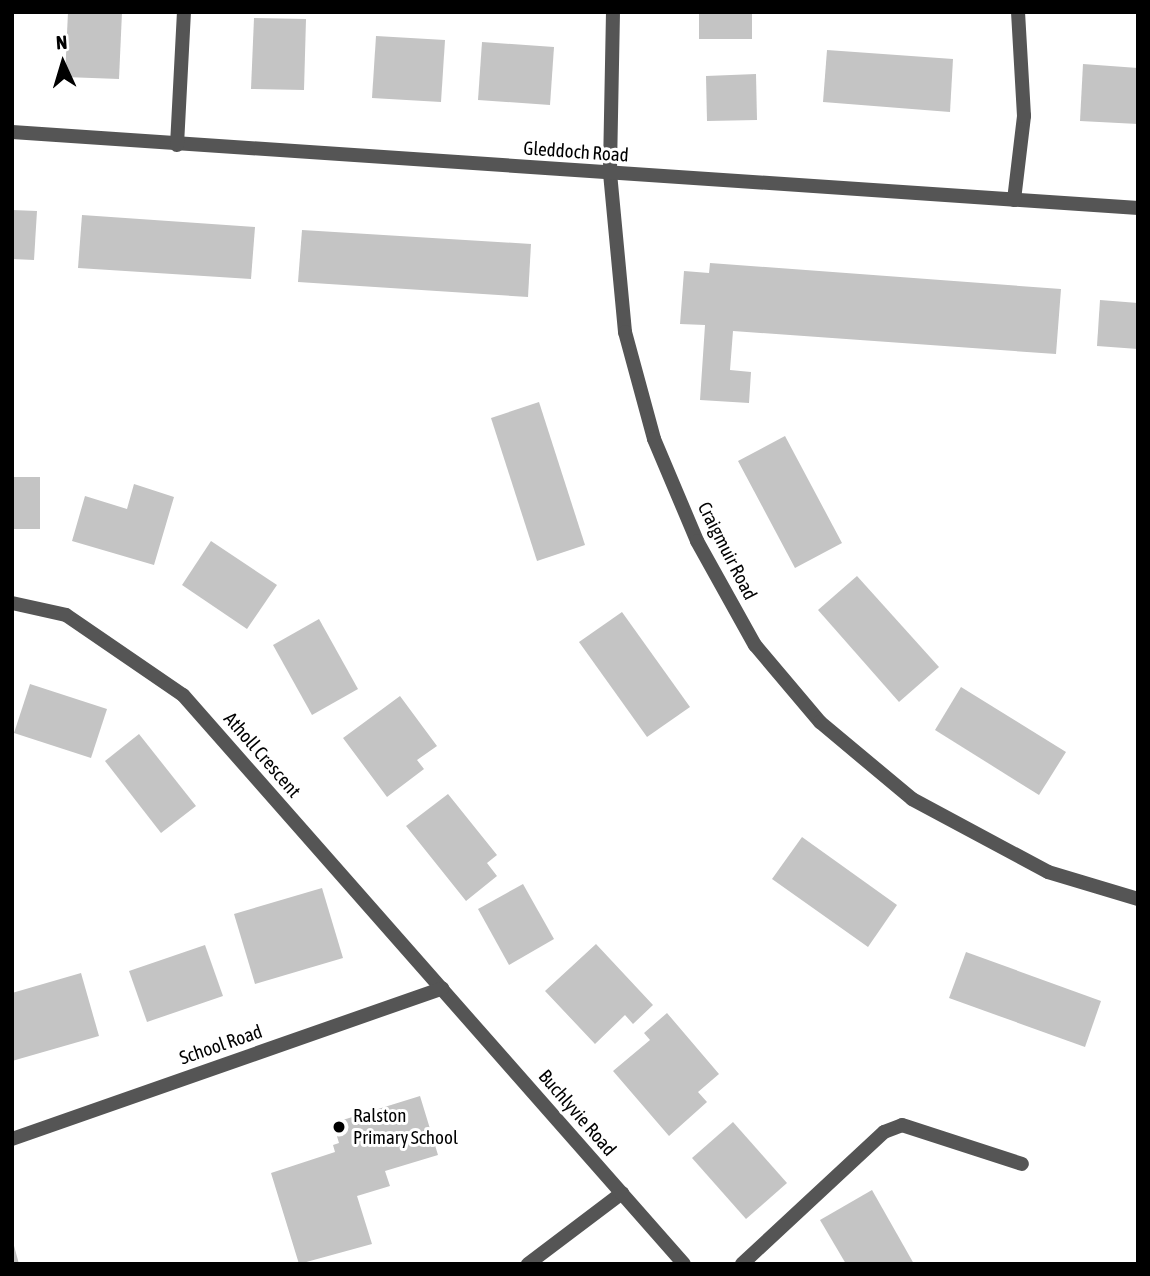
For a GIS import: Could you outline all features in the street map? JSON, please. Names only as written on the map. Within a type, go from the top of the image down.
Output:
[{"type":"street","points":[[177,145],[184,12]]},
{"type":"street","name":"Craigmuir Road","points":[[612,12],[610,173],[625,332],[654,439],[697,541],[755,645],[820,722],[912,799],[1048,872],[1138,900]]},
{"type":"street","points":[[1014,200],[1024,116],[1018,12]]},
{"type":"street","name":"Gleddoch Road","points":[[12,132],[1138,208]]},
{"type":"street","name":"Atholl Crescent","points":[[12,603],[66,615],[183,695],[442,988]]},
{"type":"street","name":"School Road","points":[[12,1139],[442,988]]},
{"type":"street","name":"Buchlyvie Road","points":[[442,988],[684,1264]]},
{"type":"street","points":[[741,1264],[884,1132],[902,1125],[1022,1164]]},
{"type":"street","points":[[528,1264],[622,1193]]},
{"type":"building","points":[[68,12],[122,12],[119,79],[65,77]]},
{"type":"building","points":[[699,12],[752,12],[752,39],[699,39]]},
{"type":"building","points":[[254,18],[306,19],[304,90],[251,89]]},
{"type":"building","points":[[376,36],[445,40],[441,102],[372,98]]},
{"type":"building","points":[[482,42],[554,47],[550,105],[478,100]]},
{"type":"building","points":[[827,50],[953,59],[950,112],[823,102]]},
{"type":"building","points":[[1083,64],[1138,68],[1138,124],[1080,121]]},
{"type":"building","points":[[756,74],[757,120],[707,121],[706,76]]},
{"type":"building","points":[[12,210],[37,211],[34,260],[12,259]]},
{"type":"building","points":[[82,215],[255,227],[251,279],[78,268]]},
{"type":"building","points":[[302,230],[531,244],[528,297],[298,282]]},
{"type":"building","points":[[710,263],[1061,289],[1056,354],[733,331],[730,370],[751,372],[749,403],[700,400],[705,325],[680,324],[684,271],[709,273]]},
{"type":"building","points":[[1100,300],[1138,303],[1138,349],[1097,346]]},
{"type":"building","points":[[539,402],[585,545],[537,561],[491,418]]},
{"type":"building","points":[[785,436],[842,543],[795,568],[738,461]]},
{"type":"building","points":[[12,477],[40,477],[40,529],[12,529]]},
{"type":"building","points":[[134,484],[174,497],[154,565],[72,541],[85,496],[127,509]]},
{"type":"building","points":[[211,541],[277,585],[247,629],[182,585]]},
{"type":"building","points":[[857,576],[939,667],[899,702],[818,610]]},
{"type":"building","points":[[622,612],[690,707],[647,737],[579,642]]},
{"type":"building","points":[[319,619],[358,689],[312,715],[273,645]]},
{"type":"building","points":[[30,684],[107,709],[91,758],[14,733]]},
{"type":"building","points":[[961,687],[1066,752],[1039,795],[935,730]]},
{"type":"building","points":[[400,696],[437,746],[417,760],[424,769],[387,797],[343,738]]},
{"type":"building","points":[[139,734],[196,806],[161,833],[105,761]]},
{"type":"building","points":[[448,794],[497,855],[487,863],[497,876],[466,901],[406,826]]},
{"type":"building","points":[[802,837],[897,905],[868,947],[772,879]]},
{"type":"building","points":[[523,884],[554,939],[509,965],[478,909]]},
{"type":"building","points":[[322,888],[343,958],[255,984],[234,914]]},
{"type":"building","points":[[596,944],[653,1005],[633,1024],[625,1015],[595,1044],[545,991]]},
{"type":"building","points":[[205,945],[223,996],[147,1022],[129,971]]},
{"type":"building","points":[[966,952],[1101,1001],[1085,1047],[949,998]]},
{"type":"building","points":[[81,973],[99,1036],[12,1061],[12,993]]},
{"type":"building","points":[[667,1013],[719,1074],[698,1092],[707,1102],[669,1136],[613,1071],[650,1040],[644,1033]]},
{"type":"building","points":[[420,1096],[438,1155],[385,1171],[390,1186],[357,1196],[372,1244],[299,1264],[271,1173],[335,1152],[333,1145],[339,1143],[333,1123]]},
{"type":"building","points":[[733,1122],[787,1183],[746,1219],[692,1158]]},
{"type":"building","points":[[872,1190],[914,1264],[846,1264],[820,1220]]},
{"type":"building","points":[[13,1242],[19,1264],[12,1264]]},
{"type":"place","name":"Ralston Primary School","points":[[339,1127]]}]
